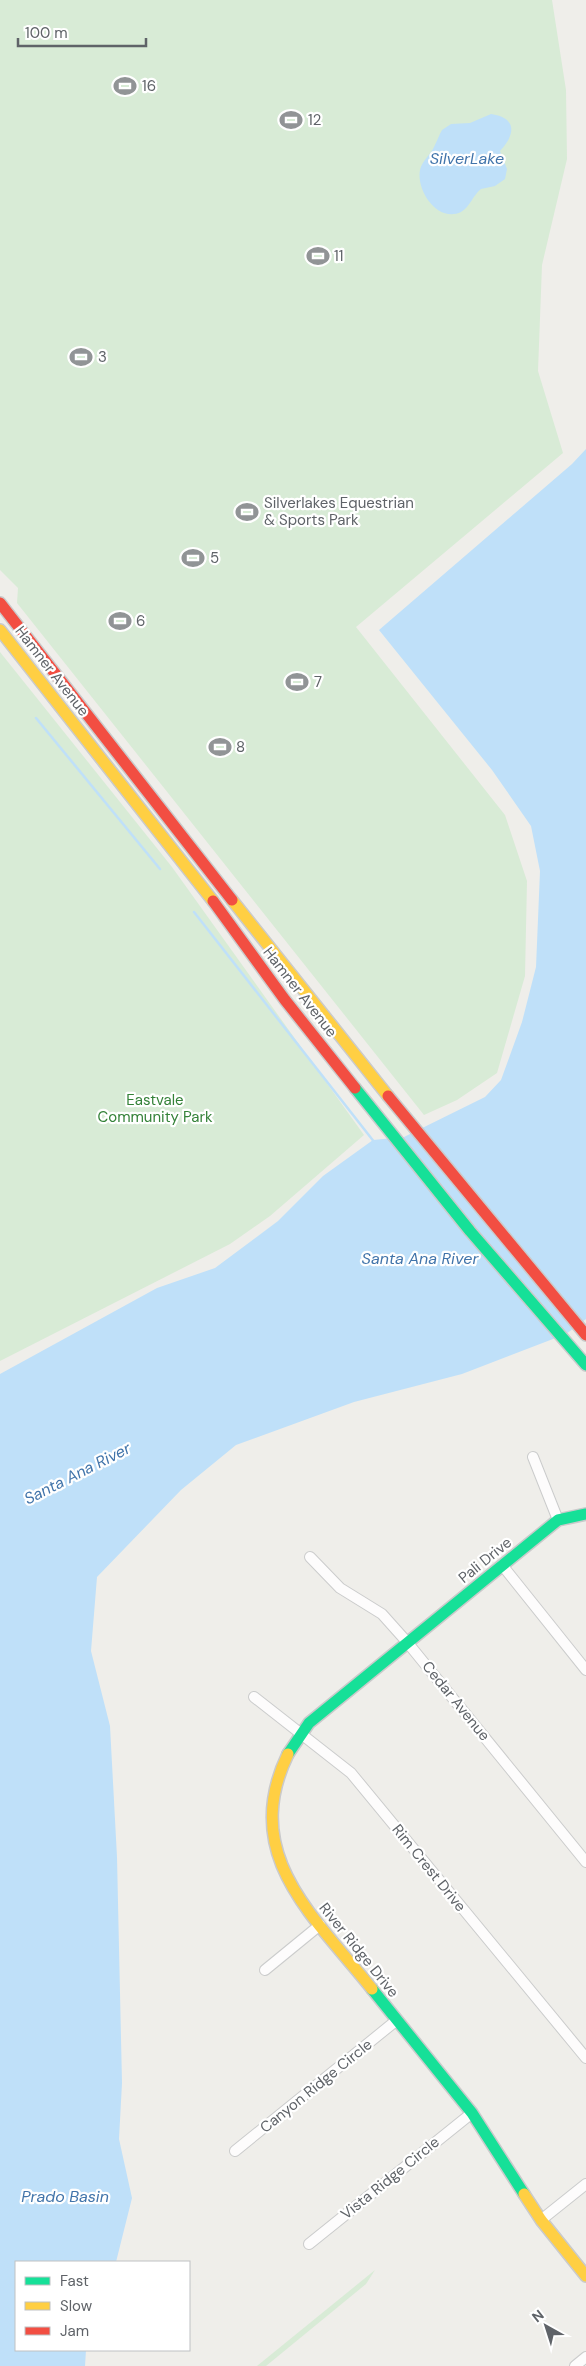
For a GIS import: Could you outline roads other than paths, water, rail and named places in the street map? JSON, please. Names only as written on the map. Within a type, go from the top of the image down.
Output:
[{"type":"main road","name":"Hamner Avenue","points":[[0,603],[306,994],[463,1189],[586,1335]]},
{"type":"main road","name":"Hamner Avenue","points":[[0,630],[183,861],[285,1000],[470,1231],[586,1365]]},
{"type":"main road","name":"Pali Drive","points":[[407,1642],[558,1520],[586,1514]]},
{"type":"main road","name":"River Ridge Drive","points":[[407,1642],[309,1723],[287,1753],[277,1778],[271,1804],[270,1828],[279,1863],[296,1896],[472,2113],[541,2220],[586,2276]]},
{"type":"street","points":[[533,1456],[558,1520]]},
{"type":"street","name":"Cedar Avenue","points":[[310,1557],[340,1588],[382,1614],[407,1642],[586,1862]]},
{"type":"street","points":[[502,1566],[586,1670]]},
{"type":"street","name":"Rim Crest Drive","points":[[254,1697],[351,1772],[586,2058]]},
{"type":"street","points":[[265,1970],[320,1924]]},
{"type":"street","name":"Canyon Ridge Circle","points":[[235,2151],[396,2020]]},
{"type":"street","name":"Vista Ridge Circle","points":[[309,2244],[472,2113]]},
{"type":"street","points":[[541,2220],[586,2184]]},
{"type":"street","points":[[575,2366],[586,2357]]},
{"type":"water","name":"SilverLake","points":[[491,114],[500,116],[510,123],[511,133],[509,139],[500,151],[507,169],[505,179],[495,186],[481,189],[461,212],[444,213],[430,203],[421,187],[421,167],[442,130],[451,124],[470,123]]},
{"type":"water","name":"Santa Ana River","points":[[586,449],[586,1319],[566,1334],[462,1374],[354,1402],[236,1445],[181,1490],[97,1577],[91,1651],[110,1726],[117,1857],[122,2083],[119,2139],[132,2198],[116,2261],[15,2261],[15,2351],[86,2351],[85,2366],[0,2366],[0,1374],[157,1288],[215,1268],[278,1221],[323,1176],[373,1140],[404,1137],[485,1097],[501,1080],[522,1022],[536,967],[540,871],[531,826],[492,770],[379,630],[572,464]]},
{"type":"waterway","points":[[36,718],[160,869]]},
{"type":"waterway","points":[[194,912],[375,1143]]},
{"type":"place","name":"16","points":[[125,86]]},
{"type":"place","name":"12","points":[[291,120]]},
{"type":"place","name":"11","points":[[318,256]]},
{"type":"place","name":"3","points":[[81,357]]},
{"type":"place","name":"Silverlakes Equestrian & Sports Park","points":[[247,512]]},
{"type":"place","name":"5","points":[[193,558]]},
{"type":"place","name":"6","points":[[120,621]]},
{"type":"place","name":"7","points":[[297,682]]},
{"type":"place","name":"8","points":[[220,747]]},
{"type":"park label","name":"Eastvale Community Park","points":[[155,1108]]},
{"type":"water label","name":"Prado Basin","points":[[65,2196]]}]
